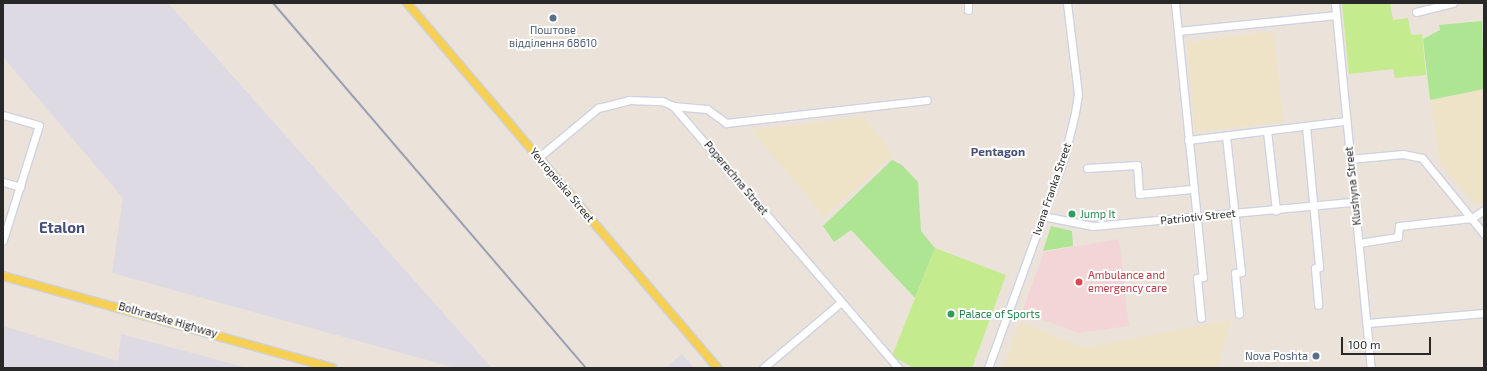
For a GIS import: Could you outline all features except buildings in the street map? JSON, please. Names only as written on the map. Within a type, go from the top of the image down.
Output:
[{"type":"main road","name":"Yevropeiska Street","points":[[407,3],[718,368]]},
{"type":"main road","name":"Bolhradske Highway","points":[[3,276],[332,368]]},
{"type":"street","name":"Ivana Franka Street","points":[[988,368],[1064,158],[1077,102],[1067,3]]},
{"type":"street","points":[[1175,3],[1192,189],[1203,277],[1197,278],[1200,318]]},
{"type":"street","name":"Klushyna Street","points":[[1335,3],[1354,202],[1368,323],[1371,368]]},
{"type":"street","points":[[1416,12],[1453,3]]},
{"type":"street","points":[[1178,31],[1336,15]]},
{"type":"street","points":[[539,157],[598,108],[629,100],[662,101],[673,106],[707,109],[726,123],[926,100]]},
{"type":"street","name":"Poperechna Street","points":[[673,106],[840,303],[898,368]]},
{"type":"street","points":[[3,115],[39,125],[3,240]]},
{"type":"street","points":[[1188,140],[1346,121]]},
{"type":"street","points":[[1306,126],[1320,267],[1316,268],[1318,305]]},
{"type":"street","points":[[1267,131],[1276,210]]},
{"type":"street","points":[[1226,136],[1241,272],[1235,273],[1239,314]]},
{"type":"street","points":[[1350,159],[1398,154],[1422,158],[1484,234]]},
{"type":"street","points":[[1088,168],[1137,165],[1139,194],[1192,189]]},
{"type":"street","points":[[3,182],[20,186]]},
{"type":"street","name":"Patriotiv Street","points":[[1043,216],[1093,226],[1195,218],[1354,202]]},
{"type":"street","points":[[1359,243],[1398,237],[1400,226],[1472,218],[1484,210]]},
{"type":"street","points":[[763,368],[840,303]]},
{"type":"street","points":[[1368,323],[1484,313]]},
{"type":"shaded area","points":[[3,3],[168,3],[492,368],[456,368],[112,273],[123,198],[3,57]]},
{"type":"shaded area","points":[[1274,31],[1283,122],[1195,132],[1187,43]]},
{"type":"shaded area","points":[[1484,89],[1484,201],[1477,206],[1440,162],[1430,100]]},
{"type":"shaded area","points":[[864,117],[893,155],[824,217],[752,130]]},
{"type":"shaded area","name":"Ambulance and emergency care","points":[[1119,239],[1129,326],[1078,333],[1022,312],[1044,252]]},
{"type":"shaded area","points":[[1231,320],[1217,368],[1003,368],[1020,322],[1084,348]]},
{"type":"shaded area","points":[[3,326],[118,361],[121,334],[248,368],[3,368]]},
{"type":"shaded area","points":[[682,354],[694,368],[670,368],[668,366]]},
{"type":"green space","points":[[1342,3],[1390,3],[1393,20],[1408,18],[1411,35],[1422,34],[1426,75],[1395,78],[1393,69],[1349,74]]},
{"type":"green space","points":[[1482,21],[1484,89],[1430,100],[1423,39],[1440,30],[1439,25]]},
{"type":"green space","points":[[892,160],[902,165],[918,182],[921,231],[935,248],[915,298],[851,230],[834,242],[823,226]]},
{"type":"green space","points":[[1051,226],[1072,231],[1073,246],[1043,251]]},
{"type":"green space","name":"Palace of Sports","points":[[935,248],[1006,275],[972,368],[914,368],[892,356]]},
{"type":"railway","points":[[273,3],[586,368]]},
{"type":"place","name":"Поштове відділення 68610","points":[[553,18]]},
{"type":"place","name":"Jump It","points":[[1072,214]]},
{"type":"place","name":"Ambulance and emergency care","points":[[1079,282]]},
{"type":"place","name":"Palace of Sports","points":[[951,314]]},
{"type":"place","name":"Nova Poshta","points":[[1316,356]]},
{"type":"district","name":"Pentagon","points":[[998,152]]},
{"type":"district","name":"Etalon","points":[[62,228]]}]
